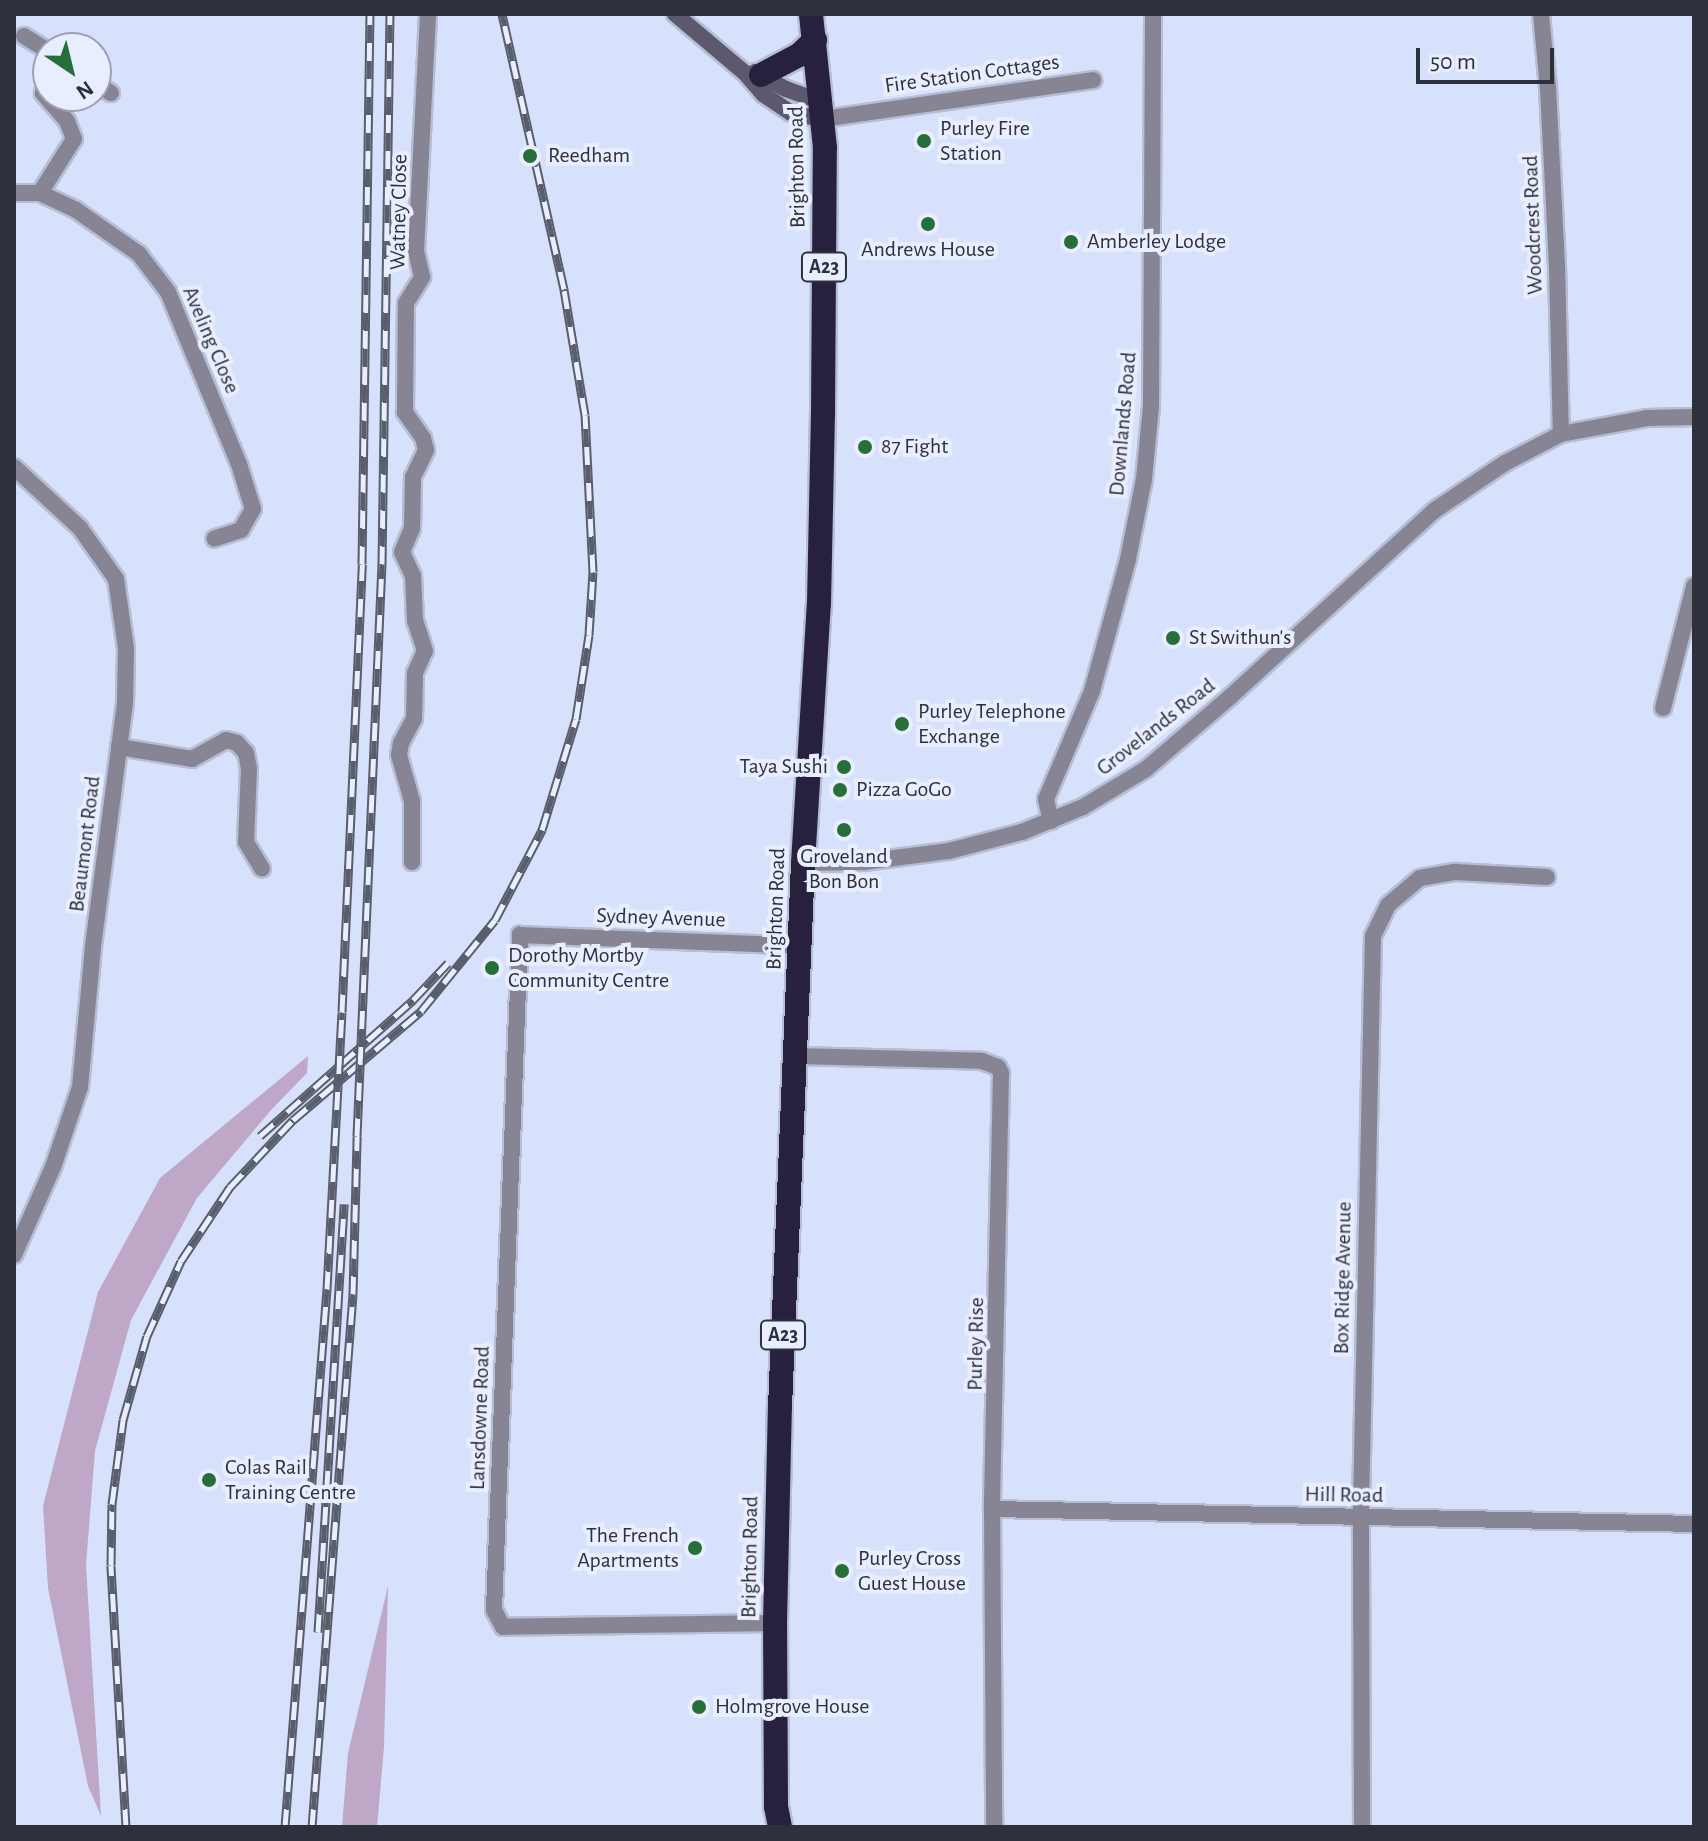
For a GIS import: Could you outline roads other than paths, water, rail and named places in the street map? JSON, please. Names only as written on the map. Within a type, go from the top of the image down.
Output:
[{"type":"highway","name":"Brighton Road","points":[[775,1820],[780,1407],[803,863],[819,603],[826,180],[811,14]]},
{"type":"highway","points":[[753,74],[799,55],[815,40]]},
{"type":"street","name":"Watney Close","points":[[412,862],[412,801],[399,755],[401,743],[414,719],[415,673],[425,651],[415,621],[413,576],[402,552],[412,529],[413,477],[426,450],[423,438],[405,412],[406,303],[422,277],[416,252],[428,14]]},
{"type":"street","points":[[675,14],[753,74],[822,110]]},
{"type":"street","name":"Downlands Road","points":[[1051,821],[1046,799],[1092,691],[1128,559],[1144,479],[1151,406],[1153,14]]},
{"type":"street","name":"Woodcrest Road","points":[[1541,14],[1556,250],[1561,434]]},
{"type":"street","points":[[24,36],[32,41]]},
{"type":"street","name":"Fire Station Cottages","points":[[822,110],[857,113],[1093,80]]},
{"type":"street","points":[[40,193],[74,139],[67,121],[59,112]]},
{"type":"street","name":"Aveling Close","points":[[14,193],[40,193],[76,210],[139,254],[168,292],[239,464],[253,509],[241,530],[214,539]]},
{"type":"street","name":"Grovelands Road","points":[[803,863],[864,862],[949,851],[1051,821],[1118,788],[1146,769],[1230,697],[1435,510],[1505,463],[1561,434],[1647,418],[1694,417]]},
{"type":"street","name":"Beaumont Road","points":[[14,467],[80,528],[116,579],[126,648],[107,863],[93,947],[80,1087],[53,1167],[14,1255]]},
{"type":"street","points":[[1663,708],[1694,586]]},
{"type":"street","points":[[119,747],[192,759],[226,740],[237,743],[246,753],[249,768],[246,842],[262,869]]},
{"type":"street","name":"Box Ridge Avenue","points":[[1362,1827],[1361,1517],[1373,936],[1388,905],[1420,878],[1455,872],[1547,877]]},
{"type":"street","name":"Sydney Avenue","points":[[520,935],[801,946]]},
{"type":"street","name":"Lansdowne Road","points":[[520,935],[496,1617],[503,1627],[775,1623]]},
{"type":"street","name":"Purley Rise","points":[[796,1056],[982,1061],[998,1067],[1002,1081],[992,1509],[994,1827]]},
{"type":"street","name":"Hill Road","points":[[992,1509],[1694,1524]]},
{"type":"railway","points":[[285,1827],[327,1289],[342,1012],[362,564],[370,14]]},
{"type":"railway","points":[[312,1827],[353,1294],[382,564],[390,14]]},
{"type":"railway","points":[[126,1827],[111,1565],[112,1504],[123,1420],[147,1336],[181,1261],[230,1187],[293,1120],[421,1011],[495,920],[542,830],[576,719],[589,635],[593,572],[585,415],[564,289],[502,14]]},
{"type":"railway","points":[[260,1136],[413,1000],[448,963]]},
{"type":"railway","points":[[318,1632],[344,1204]]},
{"type":"place","name":"Purley Fire Station","points":[[924,141]]},
{"type":"place","name":"Reedham","points":[[530,156]]},
{"type":"place","name":"Andrews House","points":[[928,224]]},
{"type":"place","name":"Amberley Lodge","points":[[1071,242]]},
{"type":"place","name":"87 Fight","points":[[865,447]]},
{"type":"place","name":"St Swithun's","points":[[1173,638]]},
{"type":"place","name":"Purley Telephone Exchange","points":[[902,724]]},
{"type":"place","name":"Taya Sushi","points":[[844,767]]},
{"type":"place","name":"Pizza GoGo","points":[[840,790]]},
{"type":"place","name":"Groveland Bon Bon","points":[[844,830]]},
{"type":"place","name":"Dorothy Mortby Community Centre","points":[[492,968]]},
{"type":"place","name":"Colas Rail Training Centre","points":[[209,1480]]},
{"type":"place","name":"The French Apartments","points":[[695,1548]]},
{"type":"place","name":"Purley Cross Guest House","points":[[842,1571]]},
{"type":"place","name":"Holmgrove House","points":[[699,1707]]}]
